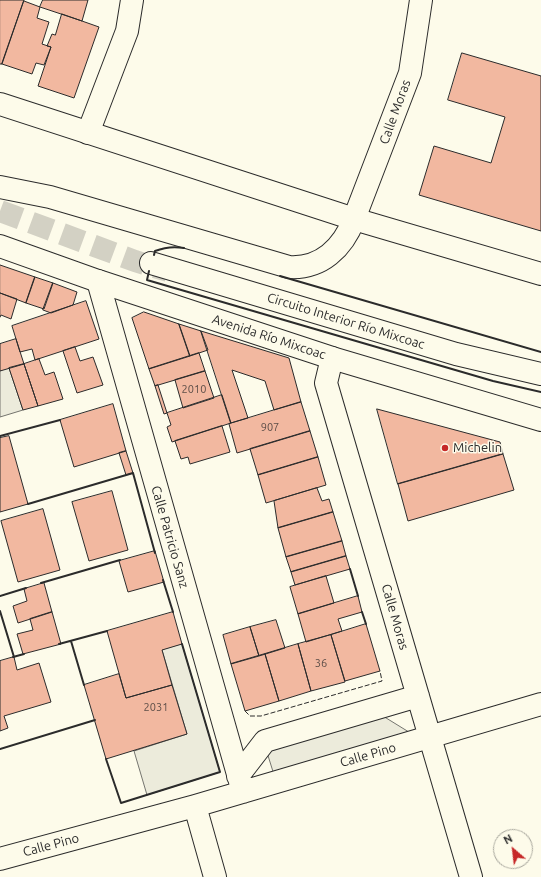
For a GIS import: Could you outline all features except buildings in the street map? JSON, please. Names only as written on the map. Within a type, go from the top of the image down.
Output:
[{"type":"main road","points":[[88,133],[127,31],[132,0]]},
{"type":"main road","name":"Calle Moras","points":[[0,187],[50,197],[289,267],[311,265],[332,253],[347,237],[364,198],[410,73],[421,0]]},
{"type":"main road","points":[[0,104],[354,219],[541,274]]},
{"type":"main road","name":"Avenida Río Mixcoac","points":[[0,246],[98,281],[332,358],[541,420]]},
{"type":"main road","name":"Circuito Interior Río Mixcoac","points":[[151,263],[456,354],[541,374]]},
{"type":"main road","name":"Calle Patricio Sanz","points":[[98,281],[240,784]]},
{"type":"main road","name":"Calle Moras","points":[[332,358],[326,383],[471,877]]},
{"type":"main road","points":[[240,784],[265,741],[418,696]]},
{"type":"main road","name":"Calle Pino","points":[[0,859],[195,806],[240,784],[430,737],[541,704]]},
{"type":"main road","points":[[195,806],[215,877]]},
{"type":"shaded area","points":[[9,368],[23,410],[0,417],[0,371]]},
{"type":"shaded area","points":[[182,644],[220,772],[147,795],[134,751],[187,734],[162,650]]},
{"type":"shaded area","points":[[378,713],[417,737],[275,778],[265,746]]},
{"type":"tunnel","points":[[0,211],[135,261],[168,271]]},
{"type":"fence","points":[[245,711],[250,716],[261,716],[382,681],[380,671]]},
{"type":"wall","points":[[154,255],[155,251],[162,249],[173,247],[184,248]]},
{"type":"wall","points":[[149,271],[147,280],[493,381],[541,392]]},
{"type":"wall","points":[[280,276],[541,352]]},
{"type":"wall","points":[[0,436],[60,420]]},
{"type":"wall","points":[[28,504],[133,473],[155,553]]},
{"type":"wall","points":[[41,583],[120,560]]},
{"type":"wall","points":[[350,569],[358,596]]},
{"type":"wall","points":[[163,580],[173,612]]},
{"type":"wall","points":[[0,596],[26,588]]},
{"type":"wall","points":[[0,611],[14,657]]},
{"type":"wall","points":[[362,612],[366,624]]},
{"type":"wall","points":[[59,644],[107,631]]},
{"type":"wall","points":[[71,641],[84,685]]},
{"type":"wall","points":[[106,759],[121,803],[220,772],[182,644]]},
{"type":"wall","points":[[13,657],[24,654]]},
{"type":"wall","points":[[0,749],[95,720]]},
{"type":"place","name":"Michelin","points":[[445,448]]}]
